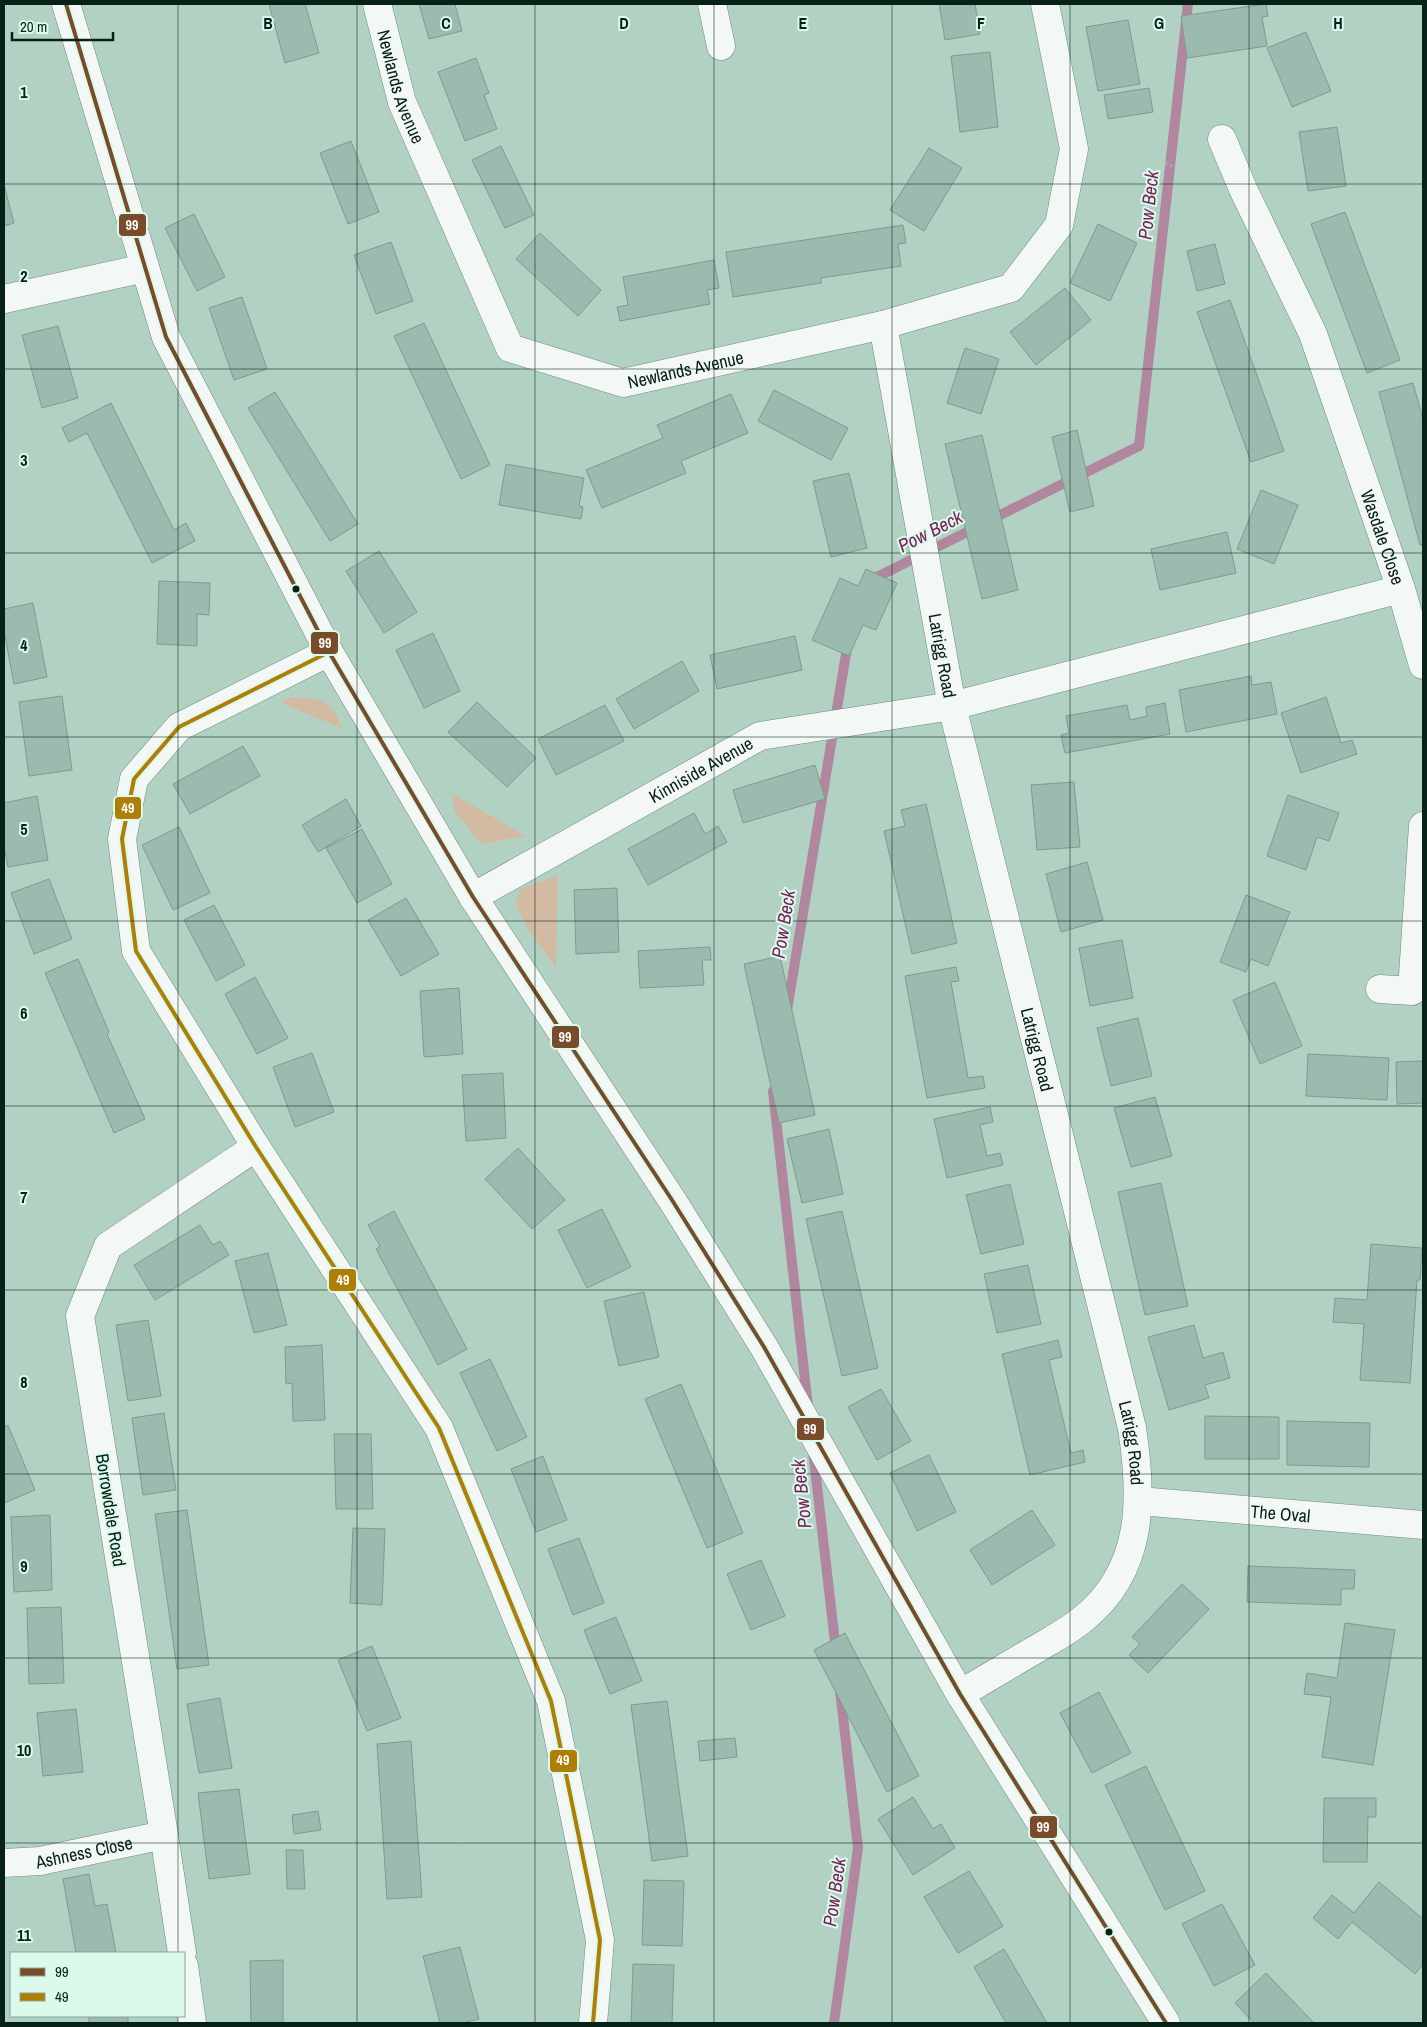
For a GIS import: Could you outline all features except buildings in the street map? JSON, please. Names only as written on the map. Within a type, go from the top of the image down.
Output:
[{"type":"street","points":[[66,4],[166,337],[328,652],[473,897],[672,1200],[764,1347],[960,1694],[1166,2023]]},
{"type":"street","name":"Newlands Avenue","points":[[376,4],[402,102],[510,348],[623,383],[883,324],[1011,288],[1059,225],[1074,149]]},
{"type":"street","points":[[712,4],[721,46]]},
{"type":"street","points":[[1045,4],[1074,149]]},
{"type":"street","name":"Wasdale Close","points":[[952,706],[1401,589],[1313,334],[1243,189],[1222,139]]},
{"type":"street","points":[[4,299],[145,268]]},
{"type":"street","name":"Latrigg Road","points":[[883,324],[952,706],[1132,1428],[1138,1464],[1139,1502],[1133,1545],[1122,1573],[1106,1597],[1083,1620],[960,1694]]},
{"type":"street","points":[[1401,589],[1423,665]]},
{"type":"street","points":[[328,652],[179,727],[134,779],[122,839],[136,951],[256,1147],[439,1428],[551,1701],[600,1940],[593,2023]]},
{"type":"street","name":"Kinniside Avenue","points":[[473,897],[760,736],[952,706]]},
{"type":"street","points":[[1380,989],[1418,991],[1423,826]]},
{"type":"street","name":"Borrowdale Road","points":[[182,1952],[80,1316],[108,1246],[256,1147]]},
{"type":"street","name":"The Oval","points":[[1139,1502],[1423,1525]]},
{"type":"street","name":"Ashness Close","points":[[4,1863],[40,1861],[164,1835]]},
{"type":"street","name":"Borrowdale Road","points":[[185,1975],[192,2023]]},
{"type":"path","points":[[96,105],[375,116],[402,102]]},
{"type":"path","points":[[1074,149],[1114,146],[1243,189]]},
{"type":"path","points":[[4,431],[68,572],[134,779]]},
{"type":"path","points":[[555,1021],[706,1023],[782,1243],[772,1300]]},
{"type":"path","points":[[4,1055],[78,1230],[106,1251]]},
{"type":"path","points":[[454,1542],[438,1659],[465,1892],[537,2023]]},
{"type":"path","points":[[185,1954],[258,1932],[475,1909]]},
{"type":"shaded area","points":[[290,697],[317,699],[324,702],[334,711],[343,729],[281,703]]},
{"type":"shaded area","points":[[453,794],[526,836],[481,844],[454,811]]},
{"type":"shaded area","points":[[558,875],[556,968],[526,926],[515,902],[522,888]]},
{"type":"waterway","name":"Pow Beck","points":[[990,520],[1139,446],[1188,4]]},
{"type":"waterway","name":"Pow Beck","points":[[869,581],[977,527]]},
{"type":"waterway","name":"Pow Beck","points":[[787,1010],[848,642]]},
{"type":"waterway","name":"Pow Beck","points":[[773,1091],[808,1407]]},
{"type":"waterway","name":"Pow Beck","points":[[813,1451],[836,1651]]},
{"type":"waterway","name":"Pow Beck","points":[[834,2023],[858,1848],[840,1690]]},
{"type":"transit line","name":"99","points":[[66,4],[166,337],[329,652],[473,897],[672,1200],[764,1347],[960,1694],[1166,2023]]},
{"type":"transit line","name":"49","points":[[329,652],[179,727],[134,779],[122,839],[136,951],[256,1147],[439,1428],[551,1701],[600,1940],[593,2023]]}]
